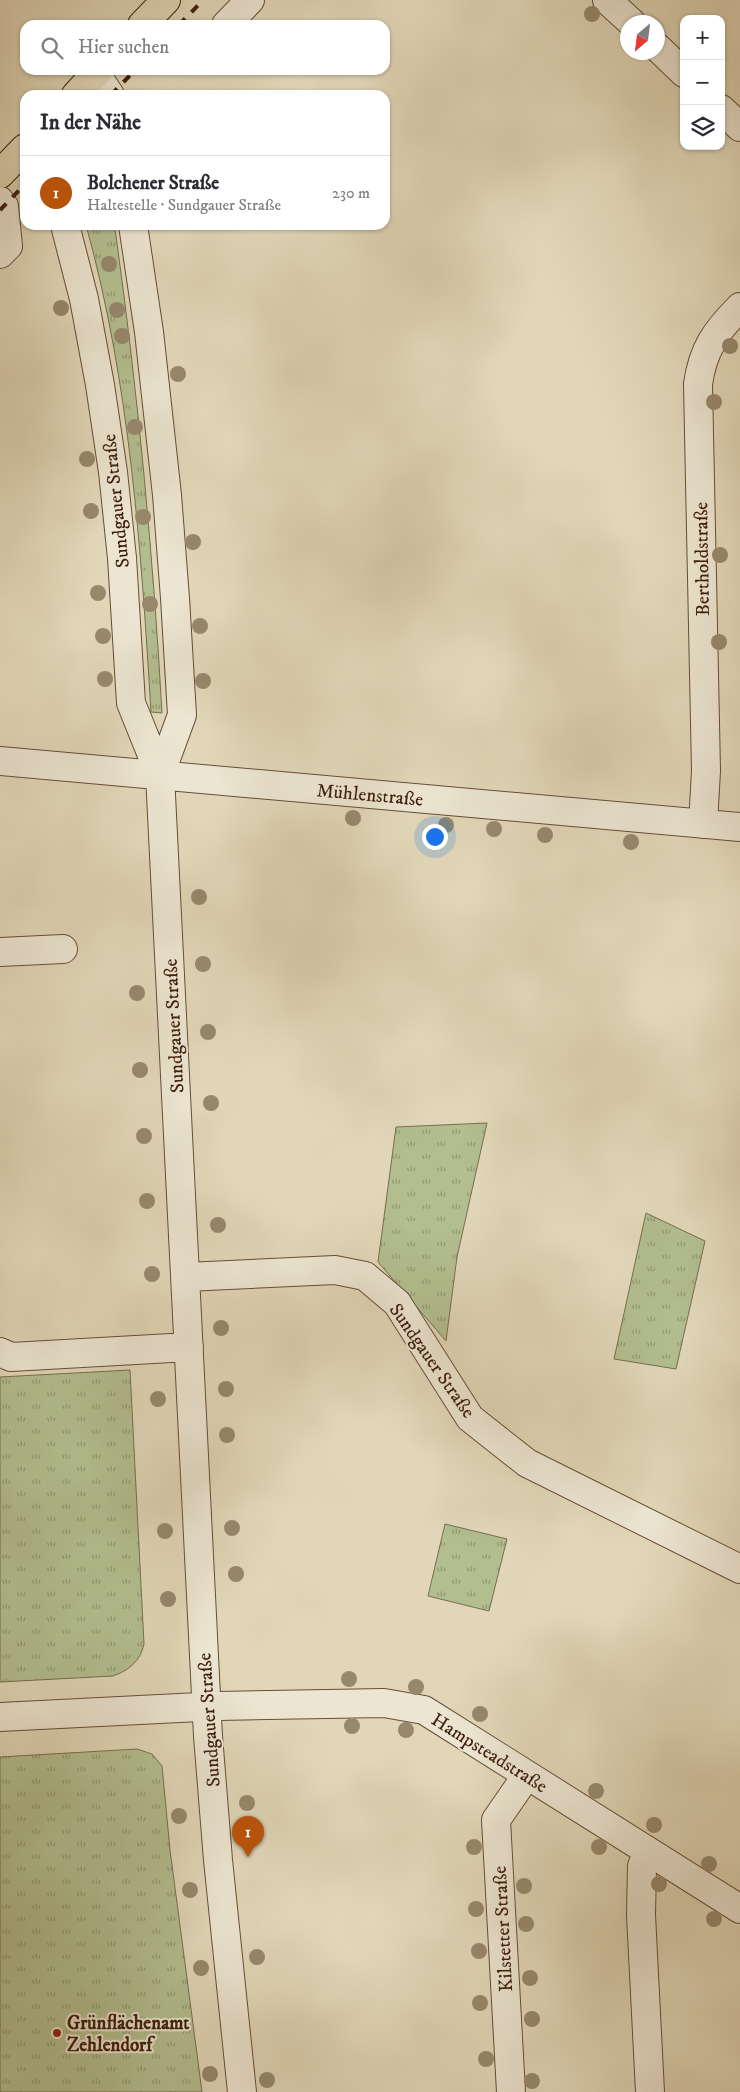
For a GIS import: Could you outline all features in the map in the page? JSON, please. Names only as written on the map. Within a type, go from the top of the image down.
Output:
[{"type":"main road","points":[[147,20],[166,0]]},
{"type":"main road","points":[[85,90],[102,80]]},
{"type":"main road","points":[[0,174],[20,153]]},
{"type":"street","points":[[231,20],[250,0]]},
{"type":"street","points":[[607,0],[623,15]]},
{"type":"street","points":[[665,55],[680,69]]},
{"type":"street","points":[[725,113],[740,127]]},
{"type":"street","points":[[0,201],[4,206],[8,246],[0,254]]},
{"type":"street","name":"Sundgauer Straße","points":[[67,230],[86,308],[113,472],[123,568],[131,703],[160,775],[206,1707],[218,1860],[242,2092]]},
{"type":"street","name":"Sundgauer Straße","points":[[134,230],[151,350],[167,494],[182,715],[160,775]]},
{"type":"street","name":"Bertholdstraße","points":[[703,824],[706,771],[698,384],[703,360],[713,338],[740,306]]},
{"type":"street","name":"Mühlenstraße","points":[[0,761],[740,827]]},
{"type":"street","points":[[0,952],[63,949]]},
{"type":"street","name":"Sundgauer Straße","points":[[186,1277],[335,1270],[365,1276],[397,1303],[470,1418],[527,1463],[740,1570]]},
{"type":"street","points":[[0,1352],[12,1357],[189,1347]]},
{"type":"street","name":"Hampsteadstraße","points":[[0,1717],[206,1707],[384,1703],[424,1710],[740,1909]]},
{"type":"street","name":"Kilstetter Straße","points":[[511,2092],[496,1820],[527,1775]]},
{"type":"street","points":[[648,1851],[642,1866],[641,1915],[650,2092]]},
{"type":"green space","points":[[87,230],[115,230],[144,474],[162,713],[151,712],[143,589],[131,467],[113,345]]},
{"type":"green space","points":[[487,1123],[457,1257],[446,1341],[378,1262],[396,1127]]},
{"type":"green space","points":[[646,1213],[705,1241],[676,1369],[614,1359]]},
{"type":"green space","points":[[130,1370],[144,1644],[140,1656],[124,1671],[113,1676],[0,1682],[0,1377]]},
{"type":"green space","points":[[445,1524],[507,1539],[489,1611],[428,1596]]},
{"type":"green space","points":[[137,1749],[152,1754],[162,1766],[170,1850],[202,2092],[0,2092],[0,1757]]},
{"type":"railway","points":[[184,20],[203,0]]},
{"type":"railway","points":[[116,90],[130,75]]},
{"type":"railway","points":[[0,210],[20,189]]},
{"type":"place","name":"Bolchener Straße","points":[[248,1857]]},
{"type":"place","name":"Grünflächenamt Zehlendorf","points":[[57,2033]]}]
